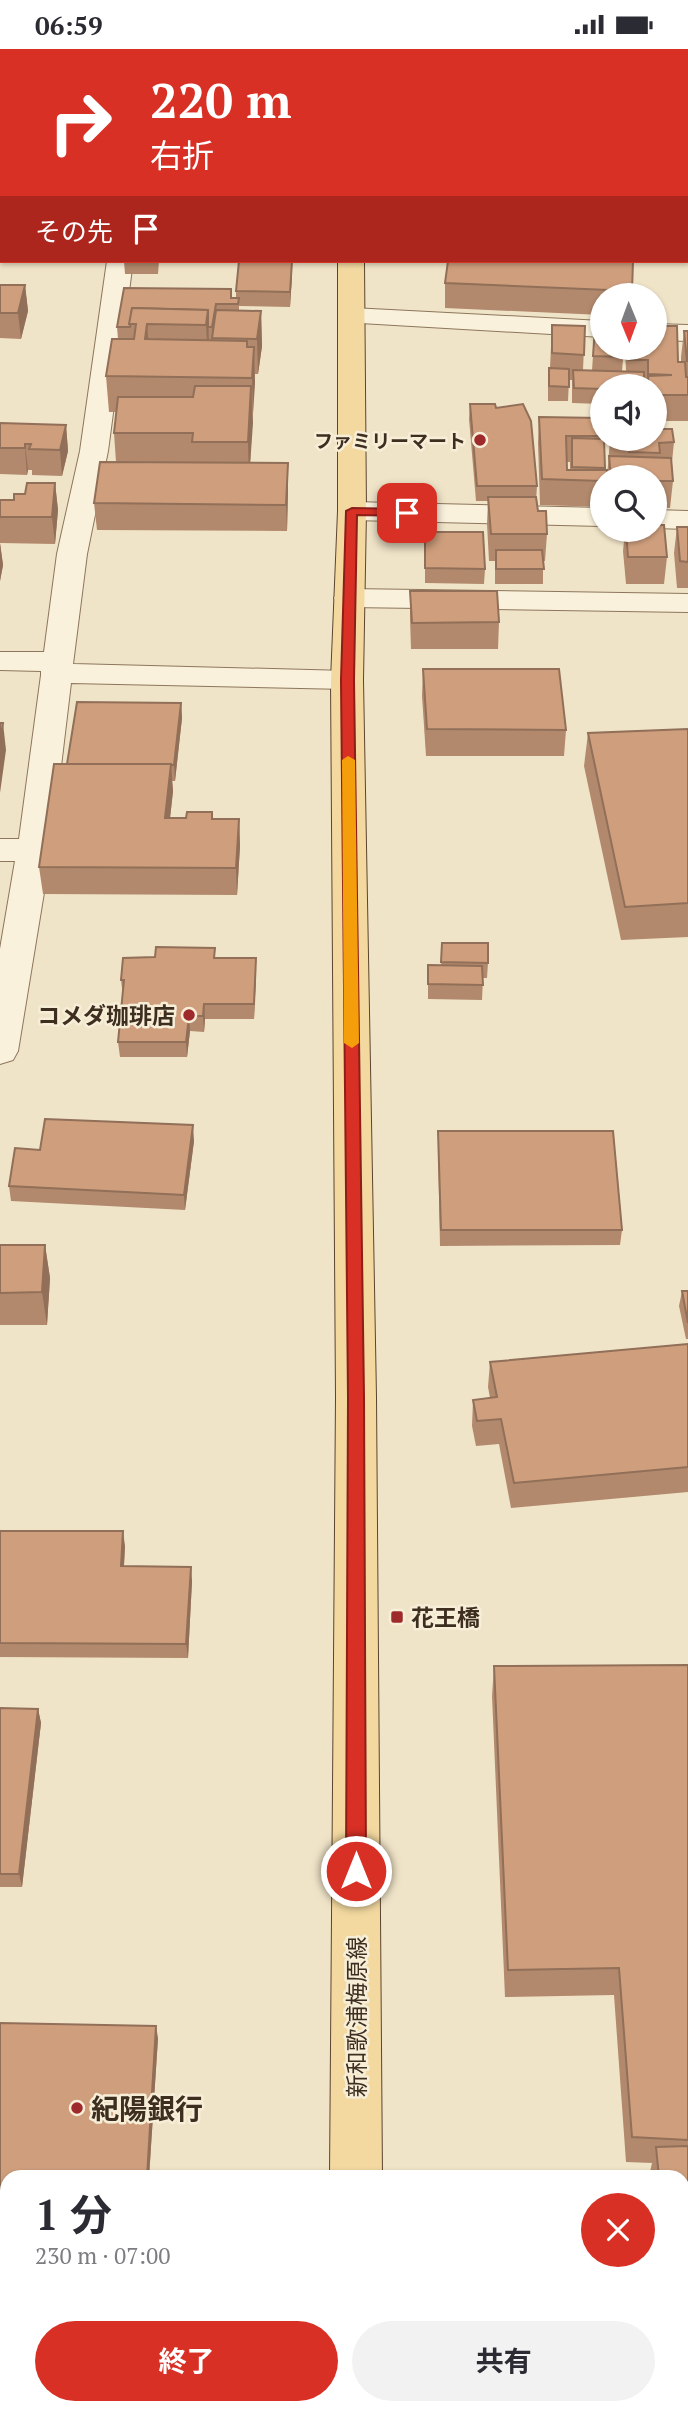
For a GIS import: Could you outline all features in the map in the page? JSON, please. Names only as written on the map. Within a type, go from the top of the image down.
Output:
[{"type":"main road","name":"新和歌浦梅原線","points":[[351,263],[352,511],[347,680],[356,1397],[356,2170]]},
{"type":"street","points":[[0,1051],[34,850],[72,554],[80,450],[120,263]]},
{"type":"street","points":[[352,316],[590,328]]},
{"type":"street","points":[[667,332],[688,333]]},
{"type":"street","points":[[352,511],[590,517]]},
{"type":"street","points":[[667,519],[688,520]]},
{"type":"street","points":[[349,598],[688,603]]},
{"type":"street","points":[[0,661],[56,668],[347,680]]},
{"type":"street","points":[[0,850],[34,850]]},
{"type":"building","points":[[239,263],[292,263],[290,292],[236,291]]},
{"type":"building","points":[[448,263],[633,263],[632,283],[590,283],[590,289],[445,283]]},
{"type":"building","points":[[0,285],[25,285],[18,313],[0,313]]},
{"type":"building","points":[[124,288],[231,289],[231,298],[239,298],[238,304],[216,304],[212,327],[208,327],[208,310],[132,308],[130,327],[117,327]]},
{"type":"building","points":[[132,308],[208,310],[206,325],[147,324],[145,339],[247,341],[247,347],[254,347],[252,378],[106,376],[112,339],[134,339],[136,324],[129,324]]},
{"type":"building","points":[[216,310],[261,311],[257,339],[212,338]]},
{"type":"building","points":[[552,325],[585,326],[584,355],[552,353]]},
{"type":"building","points":[[667,326],[677,326],[678,362],[685,362],[688,395],[667,395],[667,375],[672,375],[648,374],[648,361],[667,361]]},
{"type":"building","points":[[684,331],[688,331],[688,361],[687,361]]},
{"type":"building","points":[[549,368],[569,369],[569,387],[549,386]]},
{"type":"building","points":[[573,370],[644,372],[590,374],[590,389],[574,388]]},
{"type":"building","points":[[195,386],[251,386],[248,442],[192,442],[193,433],[114,433],[118,397],[193,397]]},
{"type":"building","points":[[470,404],[495,404],[496,408],[523,404],[531,421],[537,486],[477,486]]},
{"type":"building","points":[[539,417],[590,418],[590,436],[566,436],[567,470],[590,470],[590,481],[542,479]]},
{"type":"building","points":[[0,423],[66,425],[60,450],[29,449],[31,444],[25,444],[25,448],[0,448]]},
{"type":"building","points":[[667,429],[672,429],[674,442],[667,442]]},
{"type":"building","points":[[572,438],[590,439],[590,451],[604,451],[605,465],[572,467]]},
{"type":"building","points":[[660,451],[660,453],[629,452]]},
{"type":"building","points":[[609,456],[671,458],[673,481],[667,481],[667,465],[610,465]]},
{"type":"building","points":[[100,462],[288,463],[286,505],[94,503]]},
{"type":"building","points":[[27,483],[55,483],[52,517],[0,517],[0,500],[14,500],[14,494],[25,494]]},
{"type":"building","points":[[488,497],[536,497],[538,511],[546,511],[547,534],[491,534]]},
{"type":"building","points":[[677,527],[688,527],[688,562],[680,561]]},
{"type":"building","points":[[425,532],[483,532],[485,569],[425,568]]},
{"type":"building","points":[[627,542],[666,542],[667,557],[628,557]]},
{"type":"building","points":[[496,550],[542,550],[544,569],[496,569]]},
{"type":"building","points":[[410,591],[497,591],[499,622],[412,623]]},
{"type":"building","points":[[423,669],[559,669],[566,730],[427,729]]},
{"type":"building","points":[[77,702],[181,703],[174,765],[67,764]]},
{"type":"building","points":[[688,729],[688,903],[625,907],[588,733]]},
{"type":"building","points":[[54,764],[171,764],[165,818],[186,818],[187,812],[212,812],[212,819],[239,819],[236,868],[39,867]]},
{"type":"building","points":[[442,943],[488,943],[488,963],[441,962]]},
{"type":"building","name":"コメダ珈琲店","points":[[156,947],[215,948],[214,958],[256,958],[254,1004],[204,1004],[203,1016],[189,1016],[186,1042],[118,1042],[124,980],[121,980],[123,958],[155,957]]},
{"type":"building","points":[[428,965],[482,966],[483,985],[428,984]]},
{"type":"building","points":[[45,1119],[193,1125],[184,1195],[9,1186],[15,1148],[40,1150]]},
{"type":"building","points":[[438,1131],[613,1131],[622,1230],[441,1230]]},
{"type":"building","points":[[0,1245],[45,1245],[42,1292],[0,1293]]},
{"type":"building","points":[[682,1291],[688,1291],[688,1323]]},
{"type":"building","points":[[688,1344],[688,1467],[514,1483],[501,1419],[477,1421],[473,1400],[497,1397],[490,1362]]},
{"type":"building","points":[[0,1531],[123,1531],[121,1566],[191,1567],[186,1644],[0,1643]]},
{"type":"building","points":[[688,1665],[688,2140],[632,2137],[619,1968],[508,1970],[494,1666]]},
{"type":"building","points":[[0,1708],[38,1709],[19,1874],[0,1874]]},
{"type":"building","name":"紀陽銀行","points":[[0,2023],[156,2026],[147,2170],[0,2170]]},
{"type":"building","points":[[688,2146],[688,2170],[658,2170],[656,2147]]},
{"type":"slow traffic","points":[[348,760],[352,1043]]},
{"type":"place","name":"ファミリーマート","points":[[480,440]]},
{"type":"place","name":"コメダ珈琲店","points":[[189,1015]]},
{"type":"place","name":"花王橋","points":[[397,1617]]},
{"type":"place","name":"紀陽銀行","points":[[77,2108]]},
{"type":"route","points":[[356,1871],[356,1397],[347,680],[352,511],[407,513]]}]
